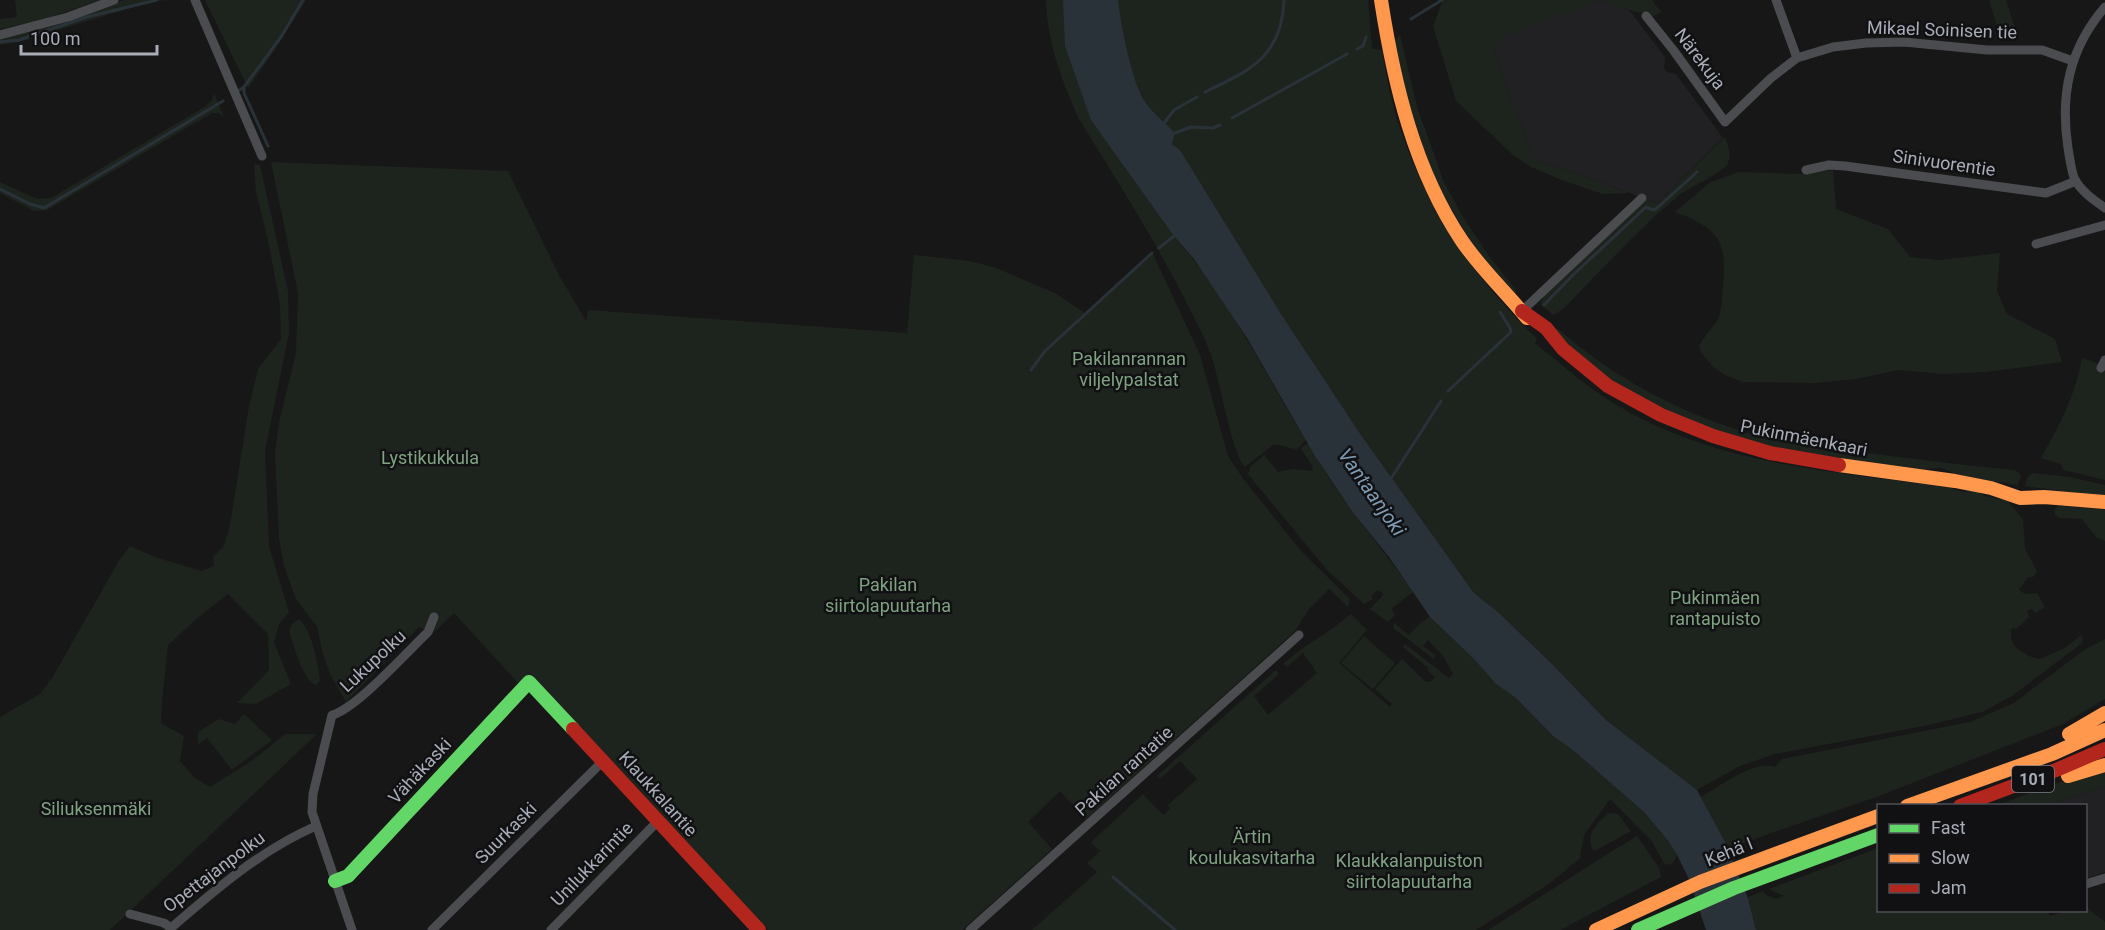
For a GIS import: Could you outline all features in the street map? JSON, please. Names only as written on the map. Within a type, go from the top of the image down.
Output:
[{"type":"main road","name":"Pukinmäenkaari","points":[[1381,0],[1386,39],[1400,99],[1418,156],[1463,243],[1522,311],[1539,335],[1549,344],[1563,349],[1608,386],[1637,403],[1686,426],[1744,447],[1802,459],[1991,488],[2031,500],[2044,497],[2105,502]]},
{"type":"main road","name":"Klaukkalantie","points":[[529,682],[658,821],[752,927]]},
{"type":"main road","name":"Vähäkaski","points":[[335,881],[348,876],[529,682]]},
{"type":"main road","points":[[1963,786],[2054,742],[2105,713]]},
{"type":"main road","name":"101","points":[[1914,804],[2052,754],[2105,730]]},
{"type":"main road","name":"101","points":[[1965,804],[2105,749]]},
{"type":"main road","points":[[1983,804],[2105,765]]},
{"type":"main road","name":"Kehä I","points":[[1596,930],[1649,904],[1778,852],[1877,816]]},
{"type":"main road","name":"Kehä I","points":[[1638,930],[1785,868],[1877,835]]},
{"type":"street","points":[[0,35],[68,17],[114,0]]},
{"type":"street","points":[[195,0],[262,156]]},
{"type":"street","points":[[1776,0],[1797,58]]},
{"type":"street","points":[[2105,7],[2091,27],[2073,61],[2064,111],[2070,158],[2076,180],[2087,195],[2105,208]]},
{"type":"street","name":"Närekuja","points":[[1646,16],[1725,122]]},
{"type":"street","name":"Mikael Soinisen tie","points":[[1725,122],[1771,78],[1797,58],[1849,44],[1904,42],[1973,49],[2042,50],[2073,61]]},
{"type":"street","name":"Sinivuorentie","points":[[1806,170],[1829,165],[1845,166],[2046,193],[2076,180]]},
{"type":"street","points":[[1522,311],[1642,198]]},
{"type":"street","points":[[2036,244],[2105,225]]},
{"type":"street","name":"Lukupolku","points":[[352,930],[312,812],[313,794],[332,715],[357,701],[428,632],[434,617]]},
{"type":"street","name":"Pakilan rantatie","points":[[970,930],[1299,636]]},
{"type":"street","name":"Suurkaski","points":[[432,930],[603,761]]},
{"type":"street","name":"Unilukkarintie","points":[[550,930],[658,821]]},
{"type":"street","name":"Opettajanpolku","points":[[130,914],[164,923],[173,929],[210,894],[265,853],[292,836],[316,826]]},
{"type":"street","points":[[2087,883],[2105,878]]},
{"type":"shaded area","points":[[1601,0],[1630,11],[1665,57],[1664,68],[1667,72],[1676,74],[1723,138],[1657,203],[1533,158],[1494,52],[1500,37]]},
{"type":"shaded area","points":[[2105,787],[2105,872],[2087,879],[2087,804],[2051,804]]},
{"type":"green space","points":[[15,0],[100,0],[43,20],[0,29],[0,19],[17,17]]},
{"type":"green space","points":[[124,0],[171,0],[153,1],[19,42],[0,45],[0,39],[35,30]]},
{"type":"green space","points":[[205,0],[306,0],[248,88]]},
{"type":"green space","points":[[1046,0],[1063,0],[1065,18],[1174,236],[1228,309],[1306,440],[1297,449],[1273,445],[1245,467],[1240,460],[1212,358],[1202,333],[1157,248],[1079,119],[1073,105],[1052,46]]},
{"type":"green space","name":"Pukinmäen rantapuisto","points":[[1118,0],[1368,0],[1372,49],[1382,50],[1398,124],[1426,191],[1441,219],[1475,270],[1537,339],[1535,343],[1614,404],[1665,429],[1703,444],[1783,464],[1947,487],[1964,492],[1975,490],[1985,496],[2008,501],[2023,519],[2025,549],[2037,571],[2033,577],[2028,577],[2019,590],[2025,594],[2037,593],[2045,607],[2035,613],[2032,609],[2027,611],[2029,617],[2016,629],[2012,628],[2014,645],[2028,656],[2040,659],[2065,648],[2081,635],[2082,643],[2012,696],[1982,712],[1929,725],[1775,754],[1740,766],[1697,790],[1606,720],[1499,613],[1474,593],[1361,435],[1283,317],[1180,150],[1172,144],[1175,133],[1146,103],[1132,69]]},
{"type":"green space","points":[[1443,0],[1601,0],[1501,37],[1494,52],[1533,158],[1629,193],[1603,194],[1531,167],[1513,155],[1456,101],[1433,26]]},
{"type":"green space","points":[[1601,0],[1652,0],[1661,12],[1652,17]]},
{"type":"green space","points":[[1989,0],[2006,0],[2018,37],[2001,40]]},
{"type":"green space","points":[[1400,35],[1417,107],[1444,182],[1463,217],[1489,256],[1516,290],[1516,294],[1477,252],[1436,183],[1409,110],[1394,41]]},
{"type":"green space","points":[[214,93],[224,118],[219,113],[212,113],[47,210],[34,211],[0,193],[0,182],[37,199],[51,198],[206,106],[212,100]]},
{"type":"green space","points":[[1725,137],[1730,157],[1725,167],[1678,196],[1663,209],[1563,309],[1553,315],[1540,304],[1544,296],[1646,199],[1657,203]]},
{"type":"green space","name":"Pakilan siirtolapuutarha","points":[[271,162],[508,171],[559,275],[586,321],[588,310],[907,333],[914,255],[970,261],[996,268],[1055,293],[1086,314],[1153,254],[1200,355],[1228,456],[1244,480],[1303,553],[1350,599],[1348,607],[1329,589],[1309,609],[1295,631],[1086,819],[1060,791],[1028,822],[1052,849],[962,930],[768,930],[633,783],[529,676],[518,683],[454,613],[432,634],[419,627],[346,702],[324,658],[317,627],[296,599],[284,566],[279,538],[275,453],[279,422],[296,353],[298,293]]},
{"type":"green space","name":"Siliuksenmäki","points":[[254,164],[260,165],[288,291],[289,333],[265,451],[269,546],[289,612],[279,624],[274,642],[291,684],[256,704],[237,703],[269,670],[268,634],[228,594],[168,645],[161,723],[184,736],[180,761],[195,778],[210,787],[253,760],[285,734],[317,734],[110,930],[0,930],[0,717],[40,694],[52,678],[120,559],[130,546],[155,557],[201,571],[214,566],[213,557],[223,547],[229,531],[249,406],[258,369],[281,339],[280,304],[256,192]]},
{"type":"green space","points":[[1833,170],[1836,209],[1888,229],[1910,257],[1938,260],[2000,253],[1997,291],[2007,314],[2055,339],[2062,362],[1986,372],[1944,374],[1898,370],[1856,379],[1816,383],[1743,382],[1713,367],[1699,346],[1720,314],[1724,270],[1721,246],[1710,230],[1675,212],[1711,182],[1739,172],[1805,174]]},
{"type":"green space","points":[[1558,329],[1601,363],[1647,391],[1697,415],[1722,424],[1761,436],[1800,444],[2015,470],[2021,475],[2018,485],[1960,476],[1942,468],[1925,469],[1799,453],[1719,433],[1669,413],[1600,373],[1555,330]]},
{"type":"green space","points":[[2082,358],[2105,366],[2105,480],[2064,470],[2060,464],[2041,458],[2066,410]]},
{"type":"green space","points":[[1308,443],[1345,500],[1413,592],[1391,609],[1395,615],[1388,622],[1370,609],[1384,594],[1378,590],[1371,596],[1373,599],[1364,604],[1327,570],[1248,474],[1250,467],[1264,455],[1278,472],[1293,469],[1313,471],[1301,448]]},
{"type":"green space","points":[[2032,473],[2070,477],[2105,485],[2105,497],[2025,486],[2027,478]]},
{"type":"green space","points":[[2058,506],[2105,509],[2105,541],[2097,538],[2082,519],[2059,518],[2055,515],[2054,510]]},
{"type":"green space","points":[[1351,614],[1367,630],[1339,663],[1390,707],[1392,704],[1375,689],[1402,659],[1426,682],[1432,681],[1435,677],[1403,647],[1405,644],[1449,678],[1453,674],[1443,656],[1428,640],[1423,646],[1435,655],[1434,659],[1393,628],[1394,623],[1409,635],[1421,622],[1430,617],[1473,658],[1496,684],[1516,698],[1553,736],[1574,751],[1645,813],[1677,855],[1673,863],[1665,865],[1651,840],[1610,799],[1584,835],[1580,858],[1549,884],[1476,930],[1032,930],[1097,872],[1087,863],[1100,851],[1091,842],[1143,794],[1163,815],[1170,809],[1168,805],[1197,779],[1180,761],[1160,779],[1157,776],[1276,670],[1279,674],[1254,696],[1268,715],[1317,673],[1303,653],[1287,667],[1283,664]]},
{"type":"green space","points":[[299,619],[307,630],[316,657],[320,681],[316,685],[311,682],[303,670],[289,631],[292,624]]},
{"type":"green space","points":[[1364,636],[1395,663],[1373,689],[1341,663]]},
{"type":"green space","points":[[2105,639],[2105,699],[2063,724],[1879,796],[1728,849],[1701,797],[1737,775],[1757,767],[1775,767],[1782,759],[1970,722],[2014,703],[2084,650]]},
{"type":"green space","points":[[244,714],[272,740],[232,770],[207,738],[198,744],[198,732],[219,719],[235,724]]},
{"type":"green space","points":[[2105,769],[2105,787],[2051,804],[2000,804],[2057,783]]},
{"type":"green space","points":[[1608,813],[1618,814],[1631,831],[1595,851],[1591,844],[1591,834]]},
{"type":"green space","points":[[1637,836],[1659,868],[1661,877],[1560,930],[1488,930],[1600,859]]},
{"type":"green space","points":[[1877,848],[1877,912],[2048,912],[2050,916],[2063,912],[2087,912],[2087,908],[2105,922],[2105,930],[1756,930],[1748,897],[1763,891],[1766,895],[1776,899],[1784,896],[1769,889]]},
{"type":"water","name":"Vantaanjoki","points":[[1063,0],[1118,0],[1128,54],[1141,94],[1149,107],[1175,133],[1172,144],[1180,150],[1283,317],[1361,435],[1474,593],[1499,613],[1606,720],[1697,790],[1725,842],[1748,898],[1756,930],[1706,930],[1689,879],[1677,855],[1645,813],[1574,751],[1553,736],[1516,698],[1496,684],[1473,658],[1430,617],[1389,557],[1352,511],[1315,456],[1247,338],[1194,259],[1174,236],[1091,120],[1065,46]]},
{"type":"waterway","points":[[0,42],[19,40],[87,17],[157,0]]},
{"type":"waterway","points":[[238,91],[244,87],[281,37],[303,0]]},
{"type":"waterway","points":[[1205,92],[1249,69],[1270,49],[1282,19],[1284,0]]},
{"type":"waterway","points":[[1411,19],[1442,0]]},
{"type":"waterway","points":[[1357,49],[1363,46],[1366,37]]},
{"type":"waterway","points":[[1232,118],[1347,54]]},
{"type":"waterway","points":[[244,87],[244,93],[268,146]]},
{"type":"waterway","points":[[1165,122],[1174,110],[1197,97]]},
{"type":"waterway","points":[[0,189],[30,204],[44,208],[223,101]]},
{"type":"waterway","points":[[1175,133],[1191,127],[1213,128],[1220,125]]},
{"type":"waterway","points":[[1544,305],[1646,207],[1656,209],[1697,172]]},
{"type":"waterway","points":[[1159,248],[1174,236]]},
{"type":"waterway","points":[[1031,370],[1045,351],[1152,253]]},
{"type":"waterway","points":[[1448,391],[1511,332],[1500,312]]},
{"type":"waterway","points":[[1392,477],[1441,401]]},
{"type":"waterway","points":[[1113,877],[1175,930]]},
{"type":"traffic: fast","points":[[335,881],[348,876],[529,682],[573,729]]},
{"type":"traffic: fast","points":[[1638,930],[1734,888],[1877,835]]},
{"type":"traffic: slow","points":[[1381,0],[1392,63],[1408,125],[1431,185],[1445,213],[1469,251],[1527,318]]},
{"type":"traffic: slow","points":[[1839,465],[1955,481],[1991,488],[2020,498],[2044,497],[2105,502]]},
{"type":"traffic: slow","points":[[2069,734],[2105,713]]},
{"type":"traffic: slow","points":[[1913,804],[2052,754],[2105,730]]},
{"type":"traffic: slow","points":[[2068,776],[2105,765]]},
{"type":"traffic: slow","points":[[1596,930],[1700,882],[1877,816]]},
{"type":"traffic: jam","points":[[1522,311],[1546,328],[1563,349],[1608,386],[1661,415],[1713,436],[1770,453],[1839,465]]},
{"type":"traffic: jam","points":[[573,729],[759,930]]},
{"type":"traffic: jam","points":[[1965,804],[2105,749]]},
{"type":"park label","name":"Pakilanrannan viljelypalstat","points":[[1129,370]]},
{"type":"park label","name":"Lystikukkula","points":[[430,458]]},
{"type":"park label","name":"Ärtin koulukasvitarha","points":[[1252,847]]},
{"type":"park label","name":"Klaukkalanpuiston siirtolapuutarha","points":[[1409,871]]}]
